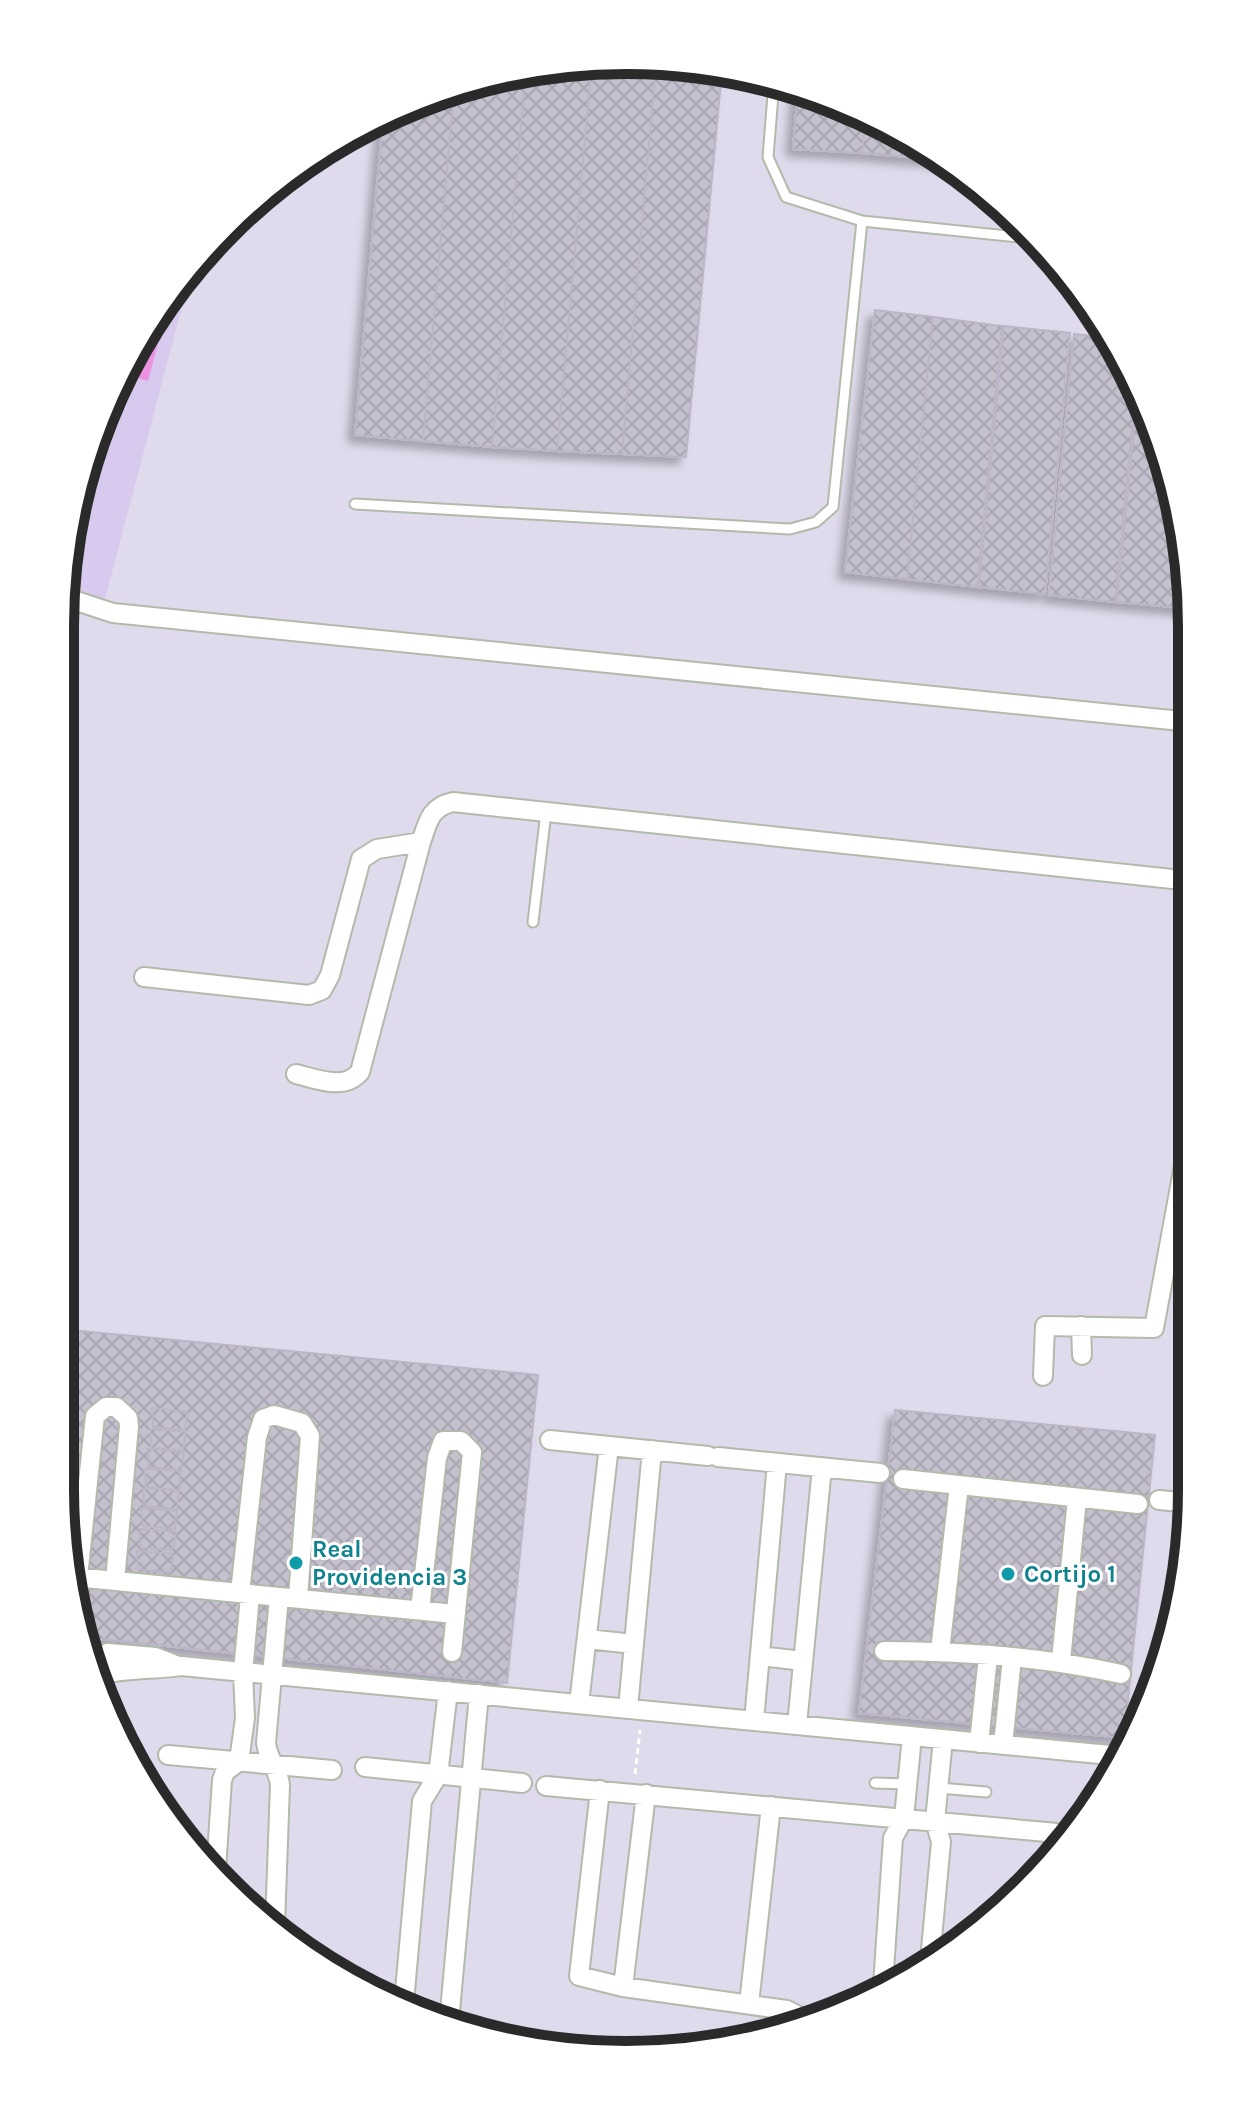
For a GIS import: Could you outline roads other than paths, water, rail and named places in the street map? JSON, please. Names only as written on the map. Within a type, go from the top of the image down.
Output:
[{"type":"street","points":[[75,600],[113,613],[1178,721]]},
{"type":"street","points":[[296,1074],[341,1084],[353,1080],[360,1072],[421,842],[430,814],[442,804],[453,802],[1178,880]]},
{"type":"street","points":[[144,977],[309,995],[322,990],[330,975],[361,859],[377,849],[421,842]]},
{"type":"street","points":[[1043,1376],[1045,1326],[1154,1328],[1178,1198]]},
{"type":"street","points":[[1081,1326],[1082,1355]]},
{"type":"street","points":[[78,1556],[95,1416],[106,1407],[116,1407],[128,1418],[129,1426],[115,1581]]},
{"type":"street","points":[[217,1859],[222,1780],[225,1772],[239,1761],[245,1718],[245,1594],[257,1437],[263,1419],[274,1415],[302,1423],[310,1436],[288,1598],[273,1674],[266,1743],[280,1785],[275,1915]]},
{"type":"street","points":[[420,1610],[437,1458],[443,1441],[451,1439],[469,1446],[472,1452],[452,1652]]},
{"type":"street","points":[[550,1440],[880,1473]]},
{"type":"street","points":[[579,1704],[609,1446]]},
{"type":"street","points":[[635,1709],[634,1644],[652,1450]]},
{"type":"street","points":[[754,1721],[777,1463]]},
{"type":"street","points":[[797,1725],[822,1467]]},
{"type":"street","points":[[903,1479],[1138,1504]]},
{"type":"street","points":[[940,1651],[959,1485]]},
{"type":"street","points":[[1061,1660],[1077,1499]]},
{"type":"street","points":[[1159,1500],[1178,1502]]},
{"type":"street","points":[[82,1578],[455,1614]]},
{"type":"street","points":[[587,1639],[634,1644]]},
{"type":"street","points":[[884,1651],[940,1651],[1061,1660],[1121,1674]]},
{"type":"street","points":[[760,1656],[803,1661]]},
{"type":"street","points":[[979,1743],[988,1656]]},
{"type":"street","points":[[1003,1745],[1012,1658]]},
{"type":"street","points":[[106,1674],[111,1671],[137,1673],[181,1666],[1109,1755]]},
{"type":"street","points":[[405,1994],[422,1801],[438,1775],[448,1691]]},
{"type":"street","points":[[450,2012],[479,1694]]},
{"type":"street","points":[[884,1977],[893,1838],[904,1818],[912,1736]]},
{"type":"street","points":[[931,1949],[941,1842],[935,1821],[943,1739]]},
{"type":"street","points":[[168,1755],[332,1770]]},
{"type":"street","points":[[365,1767],[522,1783]]},
{"type":"street","points":[[546,1786],[1057,1833]]},
{"type":"street","points":[[600,1790],[578,1971],[584,1980],[787,2010],[795,2014]]},
{"type":"street","points":[[623,1987],[640,1794]]},
{"type":"street","points":[[749,2004],[771,1806]]},
{"type":"lane","points":[[773,94],[768,157],[786,197],[862,221],[1017,237]]},
{"type":"lane","points":[[355,504],[790,529],[826,517],[833,507],[862,221]]},
{"type":"lane","points":[[533,922],[546,812]]},
{"type":"lane","points":[[875,1783],[908,1784]]},
{"type":"lane","points":[[939,1788],[986,1792]]},
{"type":"place","name":"Real Providencia 3","points":[[296,1563]]},
{"type":"place","name":"Cortijo 1","points":[[1008,1574]]}]
